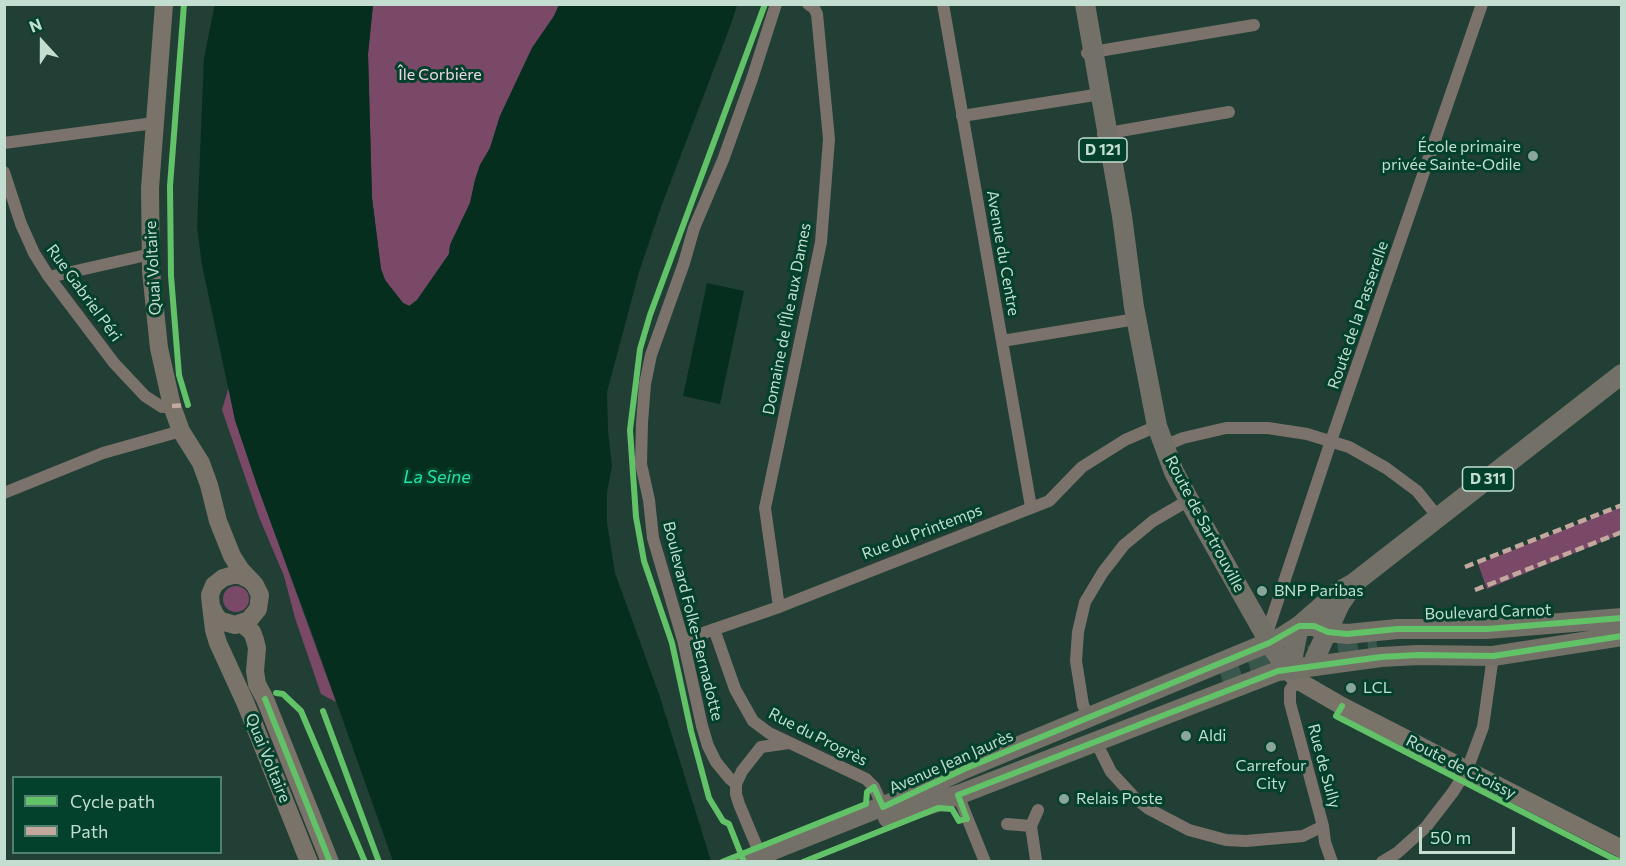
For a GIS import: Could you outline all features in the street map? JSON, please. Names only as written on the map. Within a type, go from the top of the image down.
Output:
[{"type":"main road","name":"Quai Voltaire","points":[[164,4],[150,188],[151,271],[159,348],[172,406],[181,431],[201,463],[232,556],[250,580]]},
{"type":"main road","name":"Route de Sartrouville","points":[[1077,4],[1122,216],[1132,295],[1157,426],[1174,472],[1189,500],[1268,640],[1292,675]]},
{"type":"main road","name":"Route de Sartrouville","points":[[1085,4],[1089,53]]},
{"type":"main road","name":"D 311","points":[[1354,583],[1622,374]]},
{"type":"main road","name":"Quai Voltaire","points":[[217,582],[220,560],[219,521]]},
{"type":"main road","points":[[265,699],[268,640],[259,620],[260,595],[250,580],[240,575],[226,576],[217,582],[211,593],[211,606],[221,621],[232,625],[240,624],[252,632],[255,640],[255,678],[330,861]]},
{"type":"main road","points":[[897,805],[952,790],[1088,731],[1299,626],[1338,592],[1354,583]]},
{"type":"main road","points":[[1313,666],[1340,603],[1354,583]]},
{"type":"main road","name":"Quai Voltaire","points":[[211,606],[214,630],[223,656],[245,702],[309,861]]},
{"type":"main road","points":[[223,656],[224,638],[231,629],[249,621],[258,611]]},
{"type":"main road","name":"Boulevard Carnot","points":[[1299,626],[1314,626],[1328,632],[1356,633],[1397,629],[1487,629],[1622,618]]},
{"type":"main road","points":[[1292,675],[1299,626]]},
{"type":"main road","name":"Boulevard Carnot","points":[[1377,646],[1407,643],[1473,643],[1507,640],[1526,635],[1622,626]]},
{"type":"main road","points":[[1313,666],[1356,633]]},
{"type":"main road","name":"Boulevard Carnot","points":[[1088,731],[1247,683],[1292,675],[1313,666],[1408,656],[1493,656],[1622,635]]},
{"type":"main road","name":"Boulevard Carnot","points":[[1507,640],[1526,642],[1622,635]]},
{"type":"main road","name":"Route de Croissy","points":[[1292,675],[1333,700],[1622,849]]},
{"type":"main road","points":[[1088,731],[1222,679]]},
{"type":"main road","name":"Avenue Jean Jaurès","points":[[744,861],[780,857],[897,805],[964,769],[1030,742],[1088,731]]},
{"type":"main road","name":"Avenue Jean Jaurès","points":[[897,805],[958,795],[1039,763],[1088,731]]},
{"type":"street","name":"Boulevard Folke-Bernadotte","points":[[736,784],[716,762],[708,746],[683,640],[653,538],[649,500],[641,464],[645,384],[666,309],[684,263],[694,228],[723,160],[776,4]]},
{"type":"street","name":"Domaine de l'Île aux Dames","points":[[779,607],[765,507],[821,242],[829,139],[817,14],[808,4]]},
{"type":"street","name":"Avenue du Centre","points":[[943,4],[1031,507]]},
{"type":"street","name":"Route de la Passerelle","points":[[1268,640],[1331,441],[1482,4]]},
{"type":"street","points":[[1089,53],[1254,25]]},
{"type":"street","points":[[962,116],[1097,94]]},
{"type":"street","points":[[1104,134],[1229,112]]},
{"type":"street","points":[[4,143],[154,123]]},
{"type":"street","name":"Rue Gabriel Péri","points":[[4,171],[21,224],[34,253],[49,277],[114,363],[145,396],[162,407],[172,406]]},
{"type":"street","points":[[49,277],[151,254]]},
{"type":"street","points":[[1002,341],[1136,319]]},
{"type":"street","name":"Rue du Printemps","points":[[683,640],[779,607],[1049,501],[1082,467],[1105,452],[1157,426]]},
{"type":"street","points":[[1164,446],[1204,432],[1247,427],[1298,432],[1349,447],[1368,457],[1417,491],[1438,517]]},
{"type":"street","points":[[4,493],[103,453],[181,431]]},
{"type":"street","points":[[1189,500],[1153,521],[1124,545],[1103,572],[1085,603],[1078,632],[1076,661],[1088,731],[1111,772],[1135,798],[1149,809],[1189,830],[1226,840],[1246,841],[1303,836],[1323,826]]},
{"type":"street","name":"Rue du Progrès","points":[[714,629],[735,690],[757,725],[866,779],[897,805]]},
{"type":"street","points":[[1388,860],[1412,841],[1439,812],[1467,770],[1483,727],[1493,656]]},
{"type":"street","name":"Rue de Sully","points":[[1292,675],[1290,703],[1323,826],[1325,842],[1332,861]]},
{"type":"street","points":[[757,725],[761,747]]},
{"type":"street","points":[[763,861],[739,804],[736,784],[742,771],[761,747],[790,743]]},
{"type":"street","points":[[958,795],[985,861]]},
{"type":"street","points":[[1035,861],[1031,826],[1038,810]]},
{"type":"street","points":[[1007,824],[1031,826]]},
{"type":"green space","name":"Île Corbière","points":[[373,5],[559,5],[532,48],[500,116],[490,148],[480,165],[470,203],[450,245],[449,254],[417,300],[410,306],[403,303],[385,280],[381,269],[372,198],[368,54]]},
{"type":"green space","points":[[229,386],[235,420],[257,485],[336,702],[321,694],[295,618],[284,576],[259,517],[222,410]]},
{"type":"green space","points":[[1621,507],[1621,534],[1487,589],[1478,564]]},
{"type":"green space","points":[[236,586],[245,590],[249,599],[245,608],[236,612],[227,608],[223,599],[227,590]]},
{"type":"water","name":"La Seine","points":[[215,4],[373,5],[368,54],[372,198],[381,269],[385,280],[403,303],[409,306],[417,300],[449,254],[450,245],[470,203],[480,165],[490,148],[500,116],[532,48],[559,5],[737,5],[639,272],[607,392],[612,466],[607,492],[607,523],[615,573],[660,697],[711,861],[393,861],[235,420],[202,265],[197,227],[204,58]]},
{"type":"water","points":[[707,283],[744,291],[720,404],[683,396]]},
{"type":"tunnel","points":[[1222,679],[1284,659],[1377,646]]},
{"type":"marked path","points":[[172,406],[188,405],[187,401]]},
{"type":"marked path","points":[[1465,567],[1622,505]]},
{"type":"marked path","points":[[1475,590],[1622,532]]},
{"type":"cycle path","points":[[184,4],[170,186],[171,276],[179,375],[188,405]]},
{"type":"cycle path","points":[[744,862],[729,824],[723,821],[709,798],[691,731],[672,643],[644,561],[636,517],[630,430],[640,349],[650,315],[765,4]]},
{"type":"cycle path","points":[[722,862],[866,804],[867,792],[874,787],[883,807],[964,769],[1269,643],[1299,626],[1314,626],[1328,632],[1347,634],[1397,629],[1487,629],[1622,618]]},
{"type":"cycle path","points":[[967,819],[958,795],[1278,671],[1381,657],[1493,656],[1622,636]]},
{"type":"cycle path","points":[[276,693],[283,694],[301,711],[365,862]]},
{"type":"cycle path","points":[[265,699],[330,862]]},
{"type":"cycle path","points":[[1342,706],[1336,716],[1620,862]]},
{"type":"cycle path","points":[[323,711],[379,862]]},
{"type":"cycle path","points":[[803,862],[938,808],[952,809],[959,821],[965,819]]},
{"type":"place","name":"École primaire privée Sainte-Odile","points":[[1533,156]]},
{"type":"place","name":"BNP Paribas","points":[[1262,591]]},
{"type":"place","name":"LCL","points":[[1351,688]]},
{"type":"place","name":"Aldi","points":[[1186,736]]},
{"type":"place","name":"Carrefour City","points":[[1271,747]]},
{"type":"place","name":"Relais Poste","points":[[1064,799]]}]
